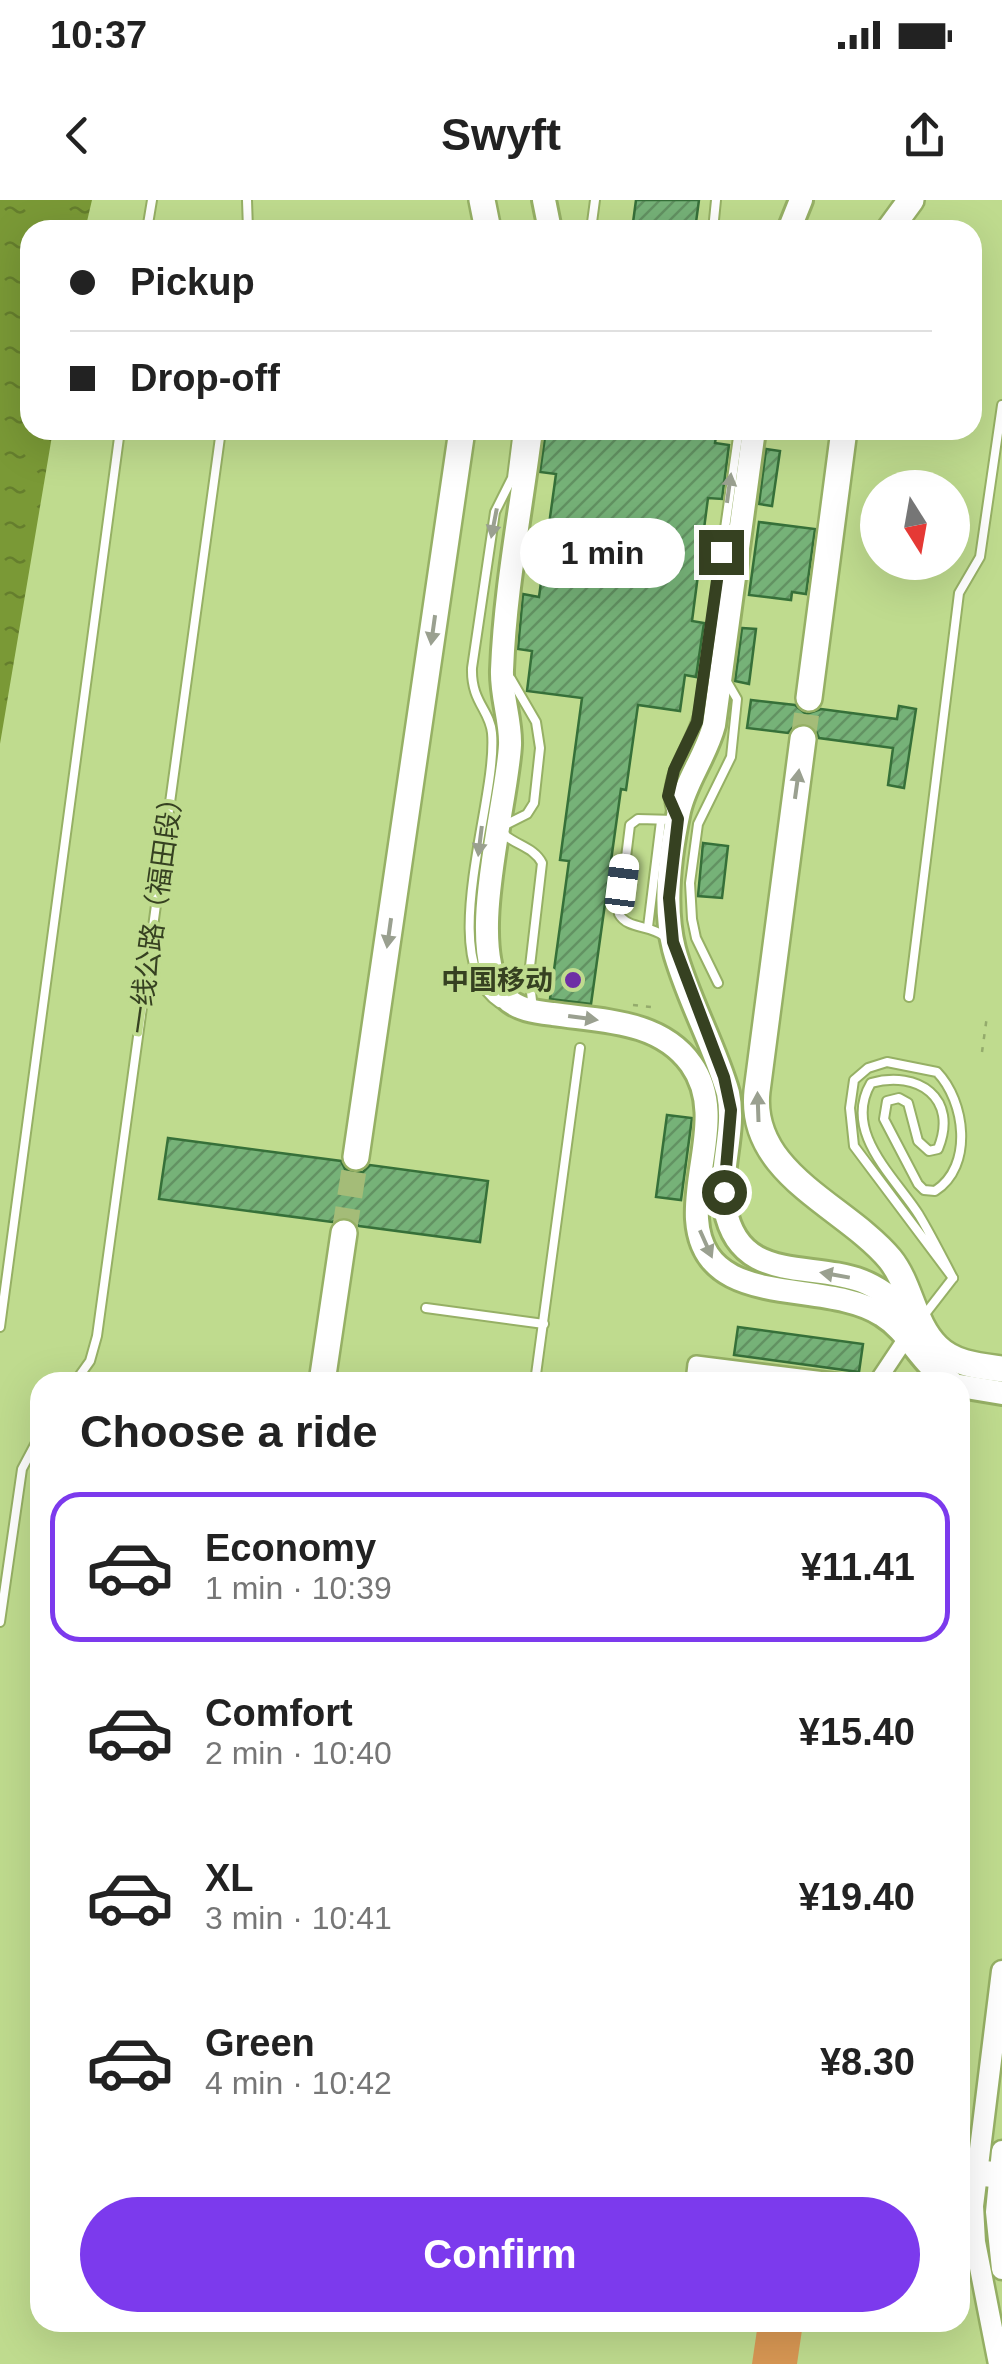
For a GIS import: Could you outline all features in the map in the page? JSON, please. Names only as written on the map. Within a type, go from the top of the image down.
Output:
[{"type":"main road","points":[[356,1156],[461,440]]},
{"type":"main road","points":[[530,440],[504,650],[503,692],[510,741],[486,928],[488,961],[504,996],[517,1006],[644,1030],[669,1041],[690,1062],[700,1080],[706,1106],[699,1229],[707,1253],[722,1271],[751,1284],[849,1299],[914,1328]]},
{"type":"main road","points":[[745,440],[722,673],[709,744],[669,820],[669,898],[675,952],[728,1093],[732,1120],[724,1201],[729,1224],[739,1244],[762,1262],[859,1280],[948,1356],[1002,1369]]},
{"type":"main road","points":[[809,698],[843,440]]},
{"type":"main road","points":[[803,739],[755,1108],[758,1124],[773,1153],[805,1188],[889,1258],[906,1287],[924,1364],[936,1372]]},
{"type":"main road","points":[[323,1372],[344,1233]]},
{"type":"main road","points":[[970,1388],[1002,1393]]},
{"type":"street","points":[[885,1372],[914,1328]]},
{"type":"street","points":[[695,1372],[696,1364],[760,1372]]},
{"type":"street","points":[[999,2364],[975,2242],[1002,1972]]},
{"type":"street","points":[[984,2167],[1002,2269]]},
{"type":"lane","points":[[909,997],[958,593],[980,556],[1002,405]]},
{"type":"lane","points":[[0,1328],[119,440]]},
{"type":"lane","name":"一线公路（福田段）","points":[[82,1372],[90,1362],[97,1336],[220,440]]},
{"type":"lane","points":[[499,828],[505,837],[535,852],[542,863],[529,975],[534,1011],[506,1006],[485,992],[475,974],[469,947],[492,734],[474,694],[472,668],[495,512],[512,478],[517,440]]},
{"type":"lane","points":[[648,926],[669,820],[668,788],[700,711],[744,440]]},
{"type":"lane","points":[[718,983],[696,938],[690,884],[701,816],[731,757],[736,698],[722,673]]},
{"type":"lane","points":[[669,820],[638,819],[630,826],[619,914],[628,924],[648,926],[667,938],[675,952]]},
{"type":"lane","points":[[537,1372],[580,1048]]},
{"type":"lane","points":[[886,1062],[936,1072],[953,1094],[961,1122],[960,1153],[951,1175],[935,1191],[924,1190],[918,1184],[884,1119],[887,1100],[899,1098],[908,1102],[918,1141],[929,1152],[938,1149],[943,1108],[932,1092],[908,1081],[889,1078],[871,1083],[863,1097],[866,1132],[877,1159],[918,1214],[953,1278],[854,1146],[850,1108],[854,1080],[868,1068],[886,1062]]},
{"type":"lane","points":[[914,1328],[953,1278]]},
{"type":"lane","points":[[426,1308],[544,1324]]},
{"type":"lane","points":[[0,1622],[22,1469],[30,1454]]},
{"type":"path","points":[[982,1052],[987,1016]]},
{"type":"shaded area","points":[[757,2332],[802,2332],[797,2364],[752,2364]]},
{"type":"water","points":[[0,200],[92,200],[87,220],[20,220],[20,440],[51,440],[0,744]]},
{"type":"building","points":[[636,200],[699,200],[696,220],[633,220]]},
{"type":"building","points":[[545,440],[715,440],[729,445],[722,499],[708,498],[692,621],[704,623],[696,677],[685,675],[680,711],[638,705],[626,790],[621,789],[591,1004],[550,999],[569,861],[560,860],[582,698],[527,691],[532,651],[518,649],[523,594],[539,597],[556,474],[540,472]]},
{"type":"building","points":[[766,449],[780,451],[772,506],[759,504]]},
{"type":"building","points":[[759,522],[815,529],[806,594],[792,592],[791,600],[749,595]]},
{"type":"building","points":[[742,628],[756,629],[749,684],[735,681]]},
{"type":"building","points":[[751,700],[795,705],[806,714],[821,709],[897,719],[899,706],[916,709],[904,788],[888,785],[893,748],[819,738],[814,727],[806,723],[796,724],[788,733],[747,728]]},
{"type":"building","points":[[703,843],[728,846],[722,898],[698,896]]},
{"type":"building","points":[[667,1115],[692,1118],[681,1200],[656,1197]]},
{"type":"building","points":[[168,1138],[341,1161],[345,1169],[355,1173],[370,1165],[488,1181],[480,1242],[359,1226],[345,1217],[332,1222],[159,1199]]},
{"type":"building","points":[[738,1327],[863,1344],[859,1372],[734,1355]]},
{"type":"tunnel","points":[[803,739],[809,698]]},
{"type":"tunnel","points":[[344,1233],[356,1157]]},
{"type":"place","name":"中国移动","points":[[573,980]]},
{"type":"route","points":[[721,552],[700,711],[670,780],[668,796],[678,819],[669,898],[673,942],[724,1077],[731,1110],[724,1192]]}]
